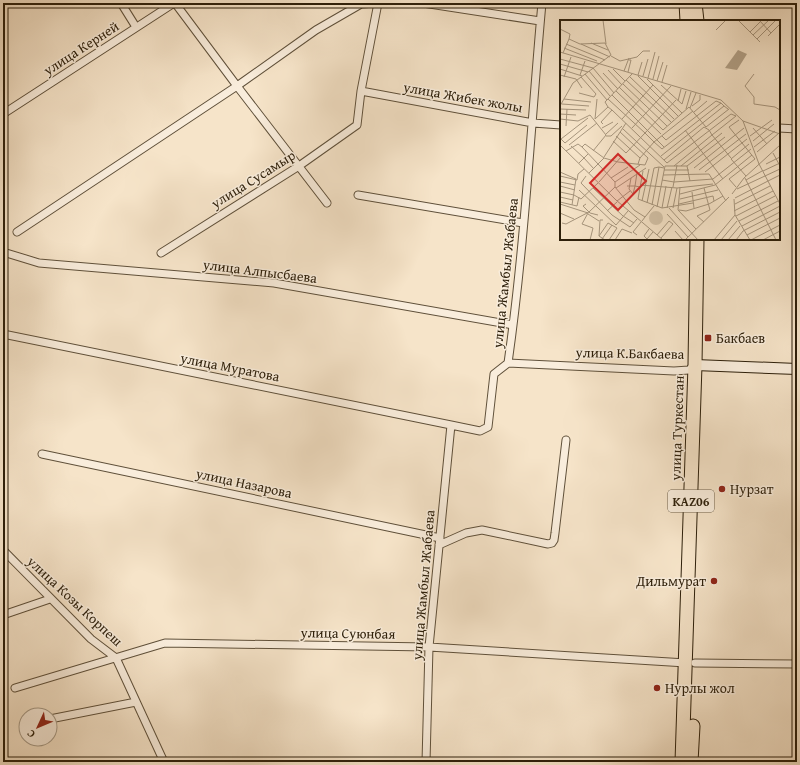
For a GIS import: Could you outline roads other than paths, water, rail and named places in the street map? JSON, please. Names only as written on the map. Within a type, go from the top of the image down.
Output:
[{"type":"highway","points":[[686,3],[687,20]]},
{"type":"highway","points":[[695,3],[697,20]]},
{"type":"highway","name":"улица Туркестан","points":[[697,240],[699,365]]},
{"type":"highway","name":"улица Туркестан","points":[[692,762],[690,663],[699,365],[705,240]]},
{"type":"highway","name":"улица Туркестан","points":[[682,762],[690,663]]},
{"type":"street","points":[[121,3],[136,27]]},
{"type":"street","points":[[174,3],[327,203]]},
{"type":"street","name":"улица Керней","points":[[3,114],[174,3]]},
{"type":"street","points":[[18,232],[237,86],[316,30],[362,4],[377,3],[361,92]]},
{"type":"street","points":[[423,3],[540,21]]},
{"type":"street","name":"улица Жамбыл Жабаева","points":[[426,762],[429,647],[451,425],[480,431],[488,427],[494,374],[508,363],[533,123],[542,3]]},
{"type":"street","name":"улица Жибек жолы","points":[[361,92],[533,123],[560,124]]},
{"type":"street","name":"улица Сусамыр","points":[[161,253],[299,166],[357,125],[361,92]]},
{"type":"street","points":[[780,128],[797,129]]},
{"type":"street","points":[[358,195],[523,223]]},
{"type":"street","name":"улица Алпысбаева","points":[[3,252],[40,263],[274,283],[513,325]]},
{"type":"street","name":"улица Муратова","points":[[3,334],[451,425]]},
{"type":"street","name":"улица К.Бакбаева","points":[[508,363],[674,371],[689,370],[699,365],[797,369]]},
{"type":"street","points":[[440,542],[466,533],[482,530],[548,544],[552,543],[555,533],[566,440]]},
{"type":"street","name":"улица Назарова","points":[[42,454],[440,542]]},
{"type":"street","name":"улица Козы Корпеш","points":[[3,550],[50,599],[92,639],[116,658],[164,762]]},
{"type":"street","points":[[3,615],[50,599]]},
{"type":"street","name":"улица Суюнбая","points":[[15,688],[165,644],[429,647],[690,663],[797,664]]},
{"type":"street","points":[[58,717],[136,702]]},
{"type":"place","name":"Бакбаев","points":[[708,338]]},
{"type":"place","name":"Нурзат","points":[[722,489]]},
{"type":"place","name":"Дильмурат","points":[[714,581]]},
{"type":"place","name":"Нурлы жол","points":[[657,688]]}]
